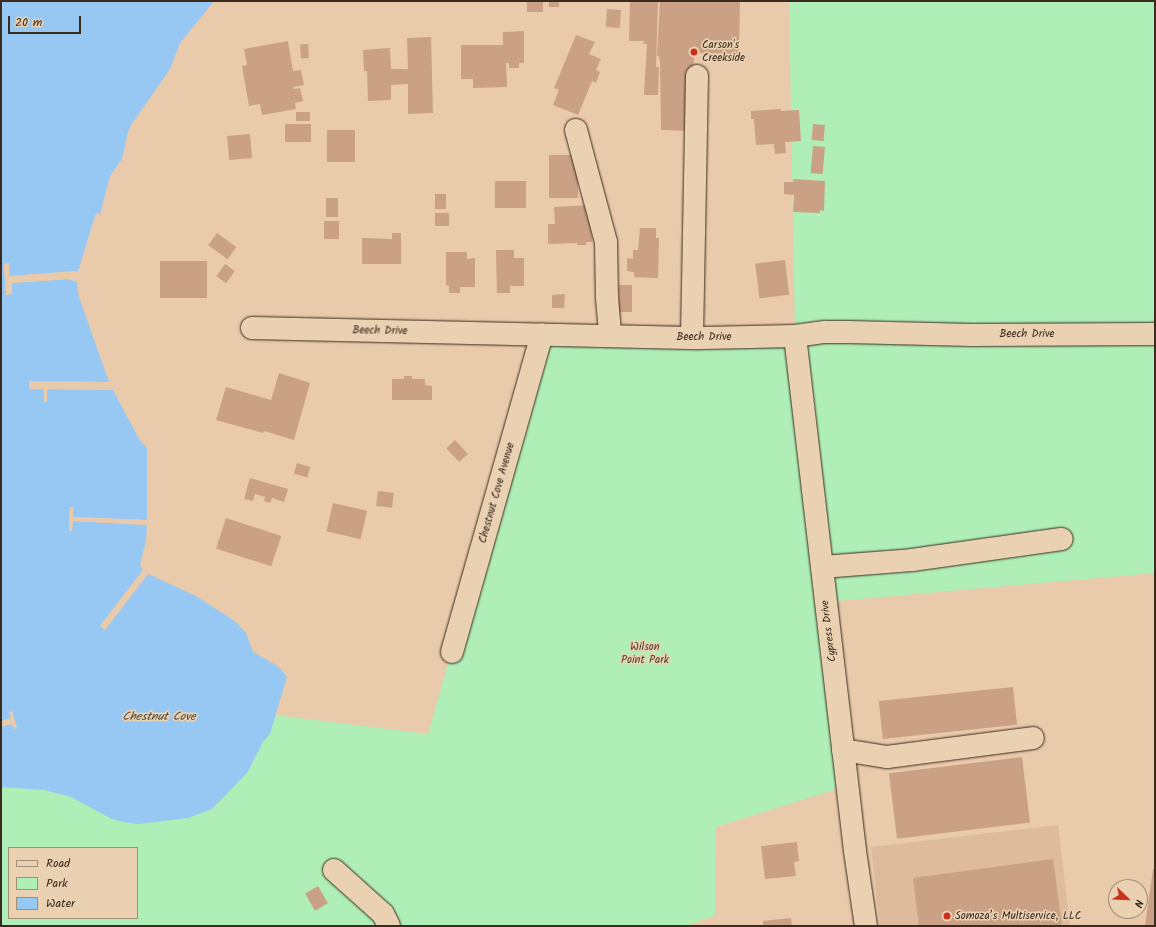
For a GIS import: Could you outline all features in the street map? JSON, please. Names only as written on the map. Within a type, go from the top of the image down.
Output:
[{"type":"street","points":[[692,337],[697,76]]},
{"type":"street","points":[[576,130],[606,242],[606,298],[610,336]]},
{"type":"street","name":"Beech Drive","points":[[252,328],[692,337],[796,336],[825,332],[1155,334]]},
{"type":"street","name":"Chestnut Cove Avenue","points":[[452,652],[542,334]]},
{"type":"street","name":"Cypress Drive","points":[[796,336],[843,750],[866,926]]},
{"type":"street","points":[[822,567],[912,560],[1062,539]]},
{"type":"street","points":[[843,750],[886,757],[1033,738]]},
{"type":"street","points":[[334,870],[383,914],[389,926]]},
{"type":"shaded area","points":[[1058,825],[1070,926],[880,926],[871,847]]},
{"type":"green space","name":"Wilson Point Park","points":[[789,1],[1155,1],[1155,573],[826,602],[847,786],[716,827],[715,915],[687,926],[1,926],[1,787],[44,790],[71,797],[112,819],[124,822],[138,824],[188,818],[212,809],[247,773],[263,742],[270,734],[275,715],[428,734],[542,334],[795,336]]},
{"type":"water","name":"Chestnut Cove","points":[[1,1],[214,1],[180,43],[170,69],[131,125],[122,159],[110,176],[100,215],[96,213],[78,271],[9,276],[9,263],[4,264],[6,295],[12,294],[11,283],[69,279],[77,282],[78,294],[109,382],[30,381],[29,389],[44,389],[44,401],[47,401],[47,389],[113,390],[139,439],[147,448],[147,520],[73,517],[70,507],[69,531],[73,521],[147,525],[146,541],[140,565],[143,570],[100,626],[105,630],[148,574],[196,596],[236,622],[246,633],[253,652],[279,667],[287,677],[270,734],[263,742],[247,773],[212,809],[188,818],[138,824],[124,822],[112,819],[71,797],[44,790],[1,787]]},
{"type":"pier","points":[[9,263],[9,276],[78,271],[78,273],[9,278],[6,265],[8,293],[10,293],[9,283],[11,281],[69,277],[77,280],[77,282],[69,279],[12,283],[12,294],[6,295],[4,264]]},
{"type":"pier","points":[[29,381],[109,382],[110,384],[31,383],[31,387],[112,388],[113,390],[47,389],[47,402],[44,402],[44,389],[29,389]]},
{"type":"pier","points":[[70,507],[73,507],[73,517],[147,520],[147,522],[71,518],[71,520],[147,523],[147,525],[73,521],[72,531],[69,531]]},
{"type":"pier","points":[[143,570],[145,571],[103,626],[104,627],[146,573],[148,574],[104,630],[100,626]]},
{"type":"pier","points":[[12,711],[17,728],[14,729],[12,724],[1,727],[1,721],[11,718],[9,712]]},
{"type":"building","points":[[527,1],[543,1],[543,12],[527,12]]},
{"type":"building","points":[[549,1],[559,1],[559,7],[549,7]]},
{"type":"building","points":[[630,1],[658,1],[656,67],[659,67],[658,95],[644,95],[647,44],[643,44],[644,41],[629,41]]},
{"type":"building","points":[[660,1],[740,1],[739,54],[694,53],[691,131],[661,130],[660,62],[659,56],[657,56]]},
{"type":"building","points":[[607,9],[621,10],[620,28],[606,27]]},
{"type":"building","points":[[524,31],[524,63],[519,63],[519,68],[509,68],[509,63],[506,63],[507,87],[473,88],[473,79],[461,79],[461,45],[503,45],[503,32]]},
{"type":"building","points":[[576,35],[595,42],[589,54],[601,59],[596,70],[600,72],[596,83],[592,81],[578,115],[553,105],[559,90],[554,88]]},
{"type":"building","points":[[431,37],[433,113],[408,114],[408,84],[391,85],[391,100],[368,101],[367,71],[364,71],[363,50],[390,48],[391,69],[408,69],[407,38]]},
{"type":"building","points":[[288,41],[293,71],[301,70],[304,85],[293,87],[294,89],[300,88],[303,101],[295,103],[296,109],[262,115],[260,104],[249,106],[242,66],[247,65],[244,49]]},
{"type":"building","points":[[308,44],[309,58],[301,59],[300,45]]},
{"type":"building","points":[[781,109],[781,111],[799,110],[801,141],[785,142],[786,153],[775,154],[774,144],[756,145],[754,119],[751,119],[751,111]]},
{"type":"building","points":[[296,112],[310,112],[310,121],[296,121]]},
{"type":"building","points":[[285,124],[311,124],[311,142],[285,142]]},
{"type":"building","points":[[813,124],[825,125],[824,141],[812,140]]},
{"type":"building","points":[[327,130],[355,130],[355,162],[327,162]]},
{"type":"building","points":[[250,134],[252,158],[229,160],[227,136]]},
{"type":"building","points":[[813,146],[825,147],[823,174],[811,173]]},
{"type":"building","points":[[549,155],[578,155],[578,198],[549,198]]},
{"type":"building","points":[[793,179],[825,181],[824,211],[820,210],[820,213],[793,212],[794,195],[784,194],[784,182],[793,182]]},
{"type":"building","points":[[495,181],[526,181],[526,208],[495,208]]},
{"type":"building","points":[[435,194],[446,194],[446,209],[435,209]]},
{"type":"building","points":[[326,198],[338,198],[338,217],[326,217]]},
{"type":"building","points":[[590,205],[592,242],[586,242],[586,245],[577,245],[577,243],[548,244],[548,224],[555,224],[554,207]]},
{"type":"building","points":[[435,213],[449,213],[449,226],[435,226]]},
{"type":"building","points":[[324,221],[339,221],[339,239],[324,239]]},
{"type":"building","points":[[640,228],[656,228],[656,238],[659,238],[658,278],[634,277],[634,272],[627,271],[627,258],[633,259],[633,250],[638,250]]},
{"type":"building","points":[[217,233],[236,247],[228,259],[208,245]]},
{"type":"building","points":[[392,233],[401,233],[401,264],[362,264],[362,238],[392,239]]},
{"type":"building","points":[[496,250],[514,250],[514,258],[524,258],[524,286],[510,286],[510,293],[497,293]]},
{"type":"building","points":[[446,252],[467,252],[467,259],[475,258],[475,287],[460,287],[460,293],[449,293],[449,286],[446,285]]},
{"type":"building","points":[[785,260],[789,295],[759,298],[755,264]]},
{"type":"building","points":[[160,261],[207,261],[207,298],[160,298]]},
{"type":"building","points":[[225,264],[235,271],[226,283],[216,276]]},
{"type":"building","points":[[619,285],[632,285],[632,312],[619,312]]},
{"type":"building","points":[[565,294],[564,308],[552,308],[552,295]]},
{"type":"building","points":[[279,373],[310,383],[294,440],[264,431],[263,433],[216,420],[226,387],[271,400]]},
{"type":"building","points":[[404,376],[412,376],[412,379],[425,379],[425,385],[432,386],[432,400],[392,400],[392,379],[404,379]]},
{"type":"building","points":[[455,440],[468,454],[459,462],[446,448]]},
{"type":"building","points":[[297,463],[310,467],[307,478],[294,474]]},
{"type":"building","points":[[250,478],[288,489],[284,502],[272,498],[270,503],[264,501],[265,497],[255,494],[253,501],[244,499]]},
{"type":"building","points":[[378,491],[394,493],[392,508],[376,506]]},
{"type":"building","points":[[333,503],[367,511],[361,539],[326,531]]},
{"type":"building","points":[[226,518],[281,536],[271,566],[216,548]]},
{"type":"building","points":[[1013,687],[1017,725],[883,739],[879,701]]},
{"type":"building","points":[[1022,757],[1030,823],[897,839],[889,773]]},
{"type":"building","points":[[797,842],[799,861],[794,862],[796,876],[765,879],[761,846]]},
{"type":"building","points":[[1053,859],[1062,926],[919,926],[913,878]]},
{"type":"building","points":[[1153,869],[1155,869],[1155,926],[1145,926],[1146,919],[1148,919],[1148,905]]},
{"type":"building","points":[[318,886],[328,903],[315,911],[305,894]]},
{"type":"building","points":[[791,918],[792,926],[763,926],[763,921]]},
{"type":"place","name":"Carson's Creekside","points":[[694,52]]},
{"type":"place","name":"Somoza’s Multiservice, LLC","points":[[947,916]]}]
